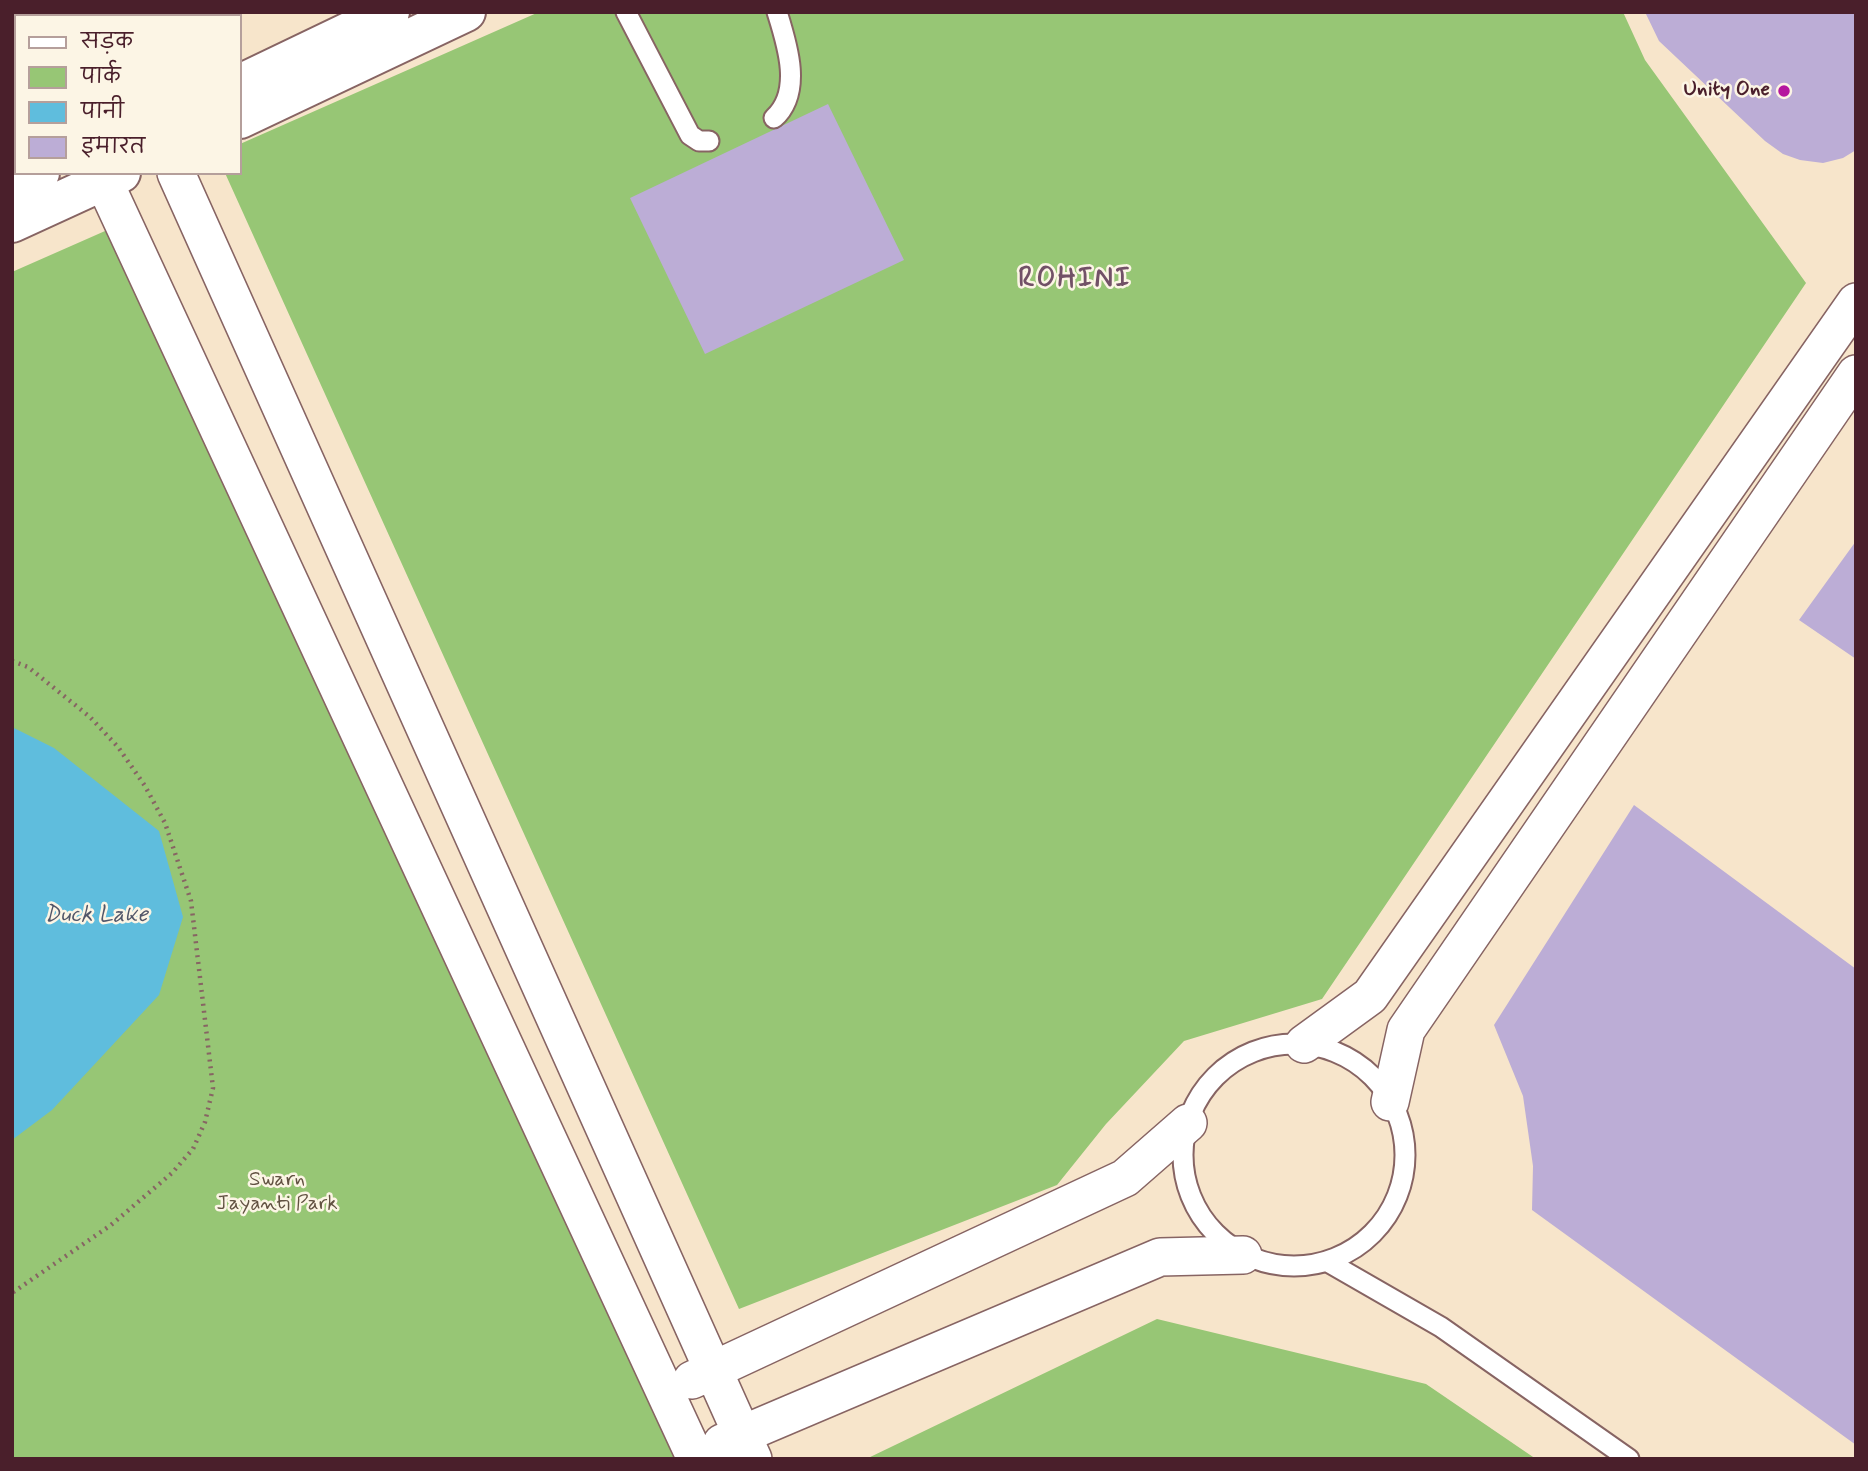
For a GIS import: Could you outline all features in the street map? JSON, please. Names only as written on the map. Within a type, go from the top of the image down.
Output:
[{"type":"street","points":[[242,83],[390,12]]},
{"type":"street","points":[[242,118],[466,12]]},
{"type":"street","points":[[12,185],[35,175]]},
{"type":"street","points":[[177,175],[748,1447]]},
{"type":"street","points":[[12,223],[108,176],[695,1456],[748,1447],[1160,1257],[1243,1255]]},
{"type":"street","points":[[1304,1044],[1370,996],[1856,302]]},
{"type":"street","points":[[1390,1102],[1406,1030],[1856,374]]},
{"type":"street","points":[[666,1394],[712,1370],[1125,1178],[1188,1123]]},
{"type":"lane","points":[[626,12],[690,135],[699,141],[709,141]]},
{"type":"lane","points":[[774,118],[784,106],[790,75],[777,12]]},
{"type":"lane","points":[[1304,1044],[1346,1056],[1381,1086],[1401,1122],[1405,1167],[1393,1208],[1365,1242],[1328,1262],[1283,1267],[1243,1255],[1207,1226],[1187,1190],[1182,1144],[1193,1105],[1218,1072],[1259,1048],[1304,1044]]},
{"type":"lane","points":[[1328,1262],[1441,1327],[1629,1459]]},
{"type":"path","points":[[12,661],[28,667],[90,717],[118,747],[145,786],[165,823],[191,901],[213,1088],[205,1122],[193,1149],[172,1174],[111,1225],[12,1293]]},
{"type":"green space","points":[[539,12],[1623,12],[1645,60],[1806,283],[1322,999],[1184,1041],[1106,1124],[1057,1185],[739,1309],[226,175],[242,175],[242,143]]},
{"type":"green space","name":"Swarn Jayanti Park","points":[[130,220],[688,1459],[12,1459],[12,272]]},
{"type":"green space","points":[[1157,1319],[1426,1384],[1536,1459],[866,1459]]},
{"type":"water","name":"Duck Lake","points":[[12,727],[54,748],[159,831],[183,917],[159,995],[52,1110],[12,1140]]},
{"type":"building","points":[[12,12],[152,12],[14,14],[12,72]]},
{"type":"building","name":"Unity One","points":[[1645,12],[1856,12],[1856,150],[1843,158],[1823,163],[1800,160],[1783,154],[1765,141],[1659,41]]},
{"type":"building","points":[[828,104],[904,260],[705,354],[630,198]]},
{"type":"building","points":[[1856,541],[1856,659],[1799,620]]},
{"type":"building","points":[[1634,805],[1856,969],[1856,1445],[1532,1210],[1533,1166],[1523,1096],[1494,1025]]},
{"type":"place","name":"Unity One","points":[[1784,91]]},
{"type":"district","name":"ROHINI","points":[[1075,280]]}]
